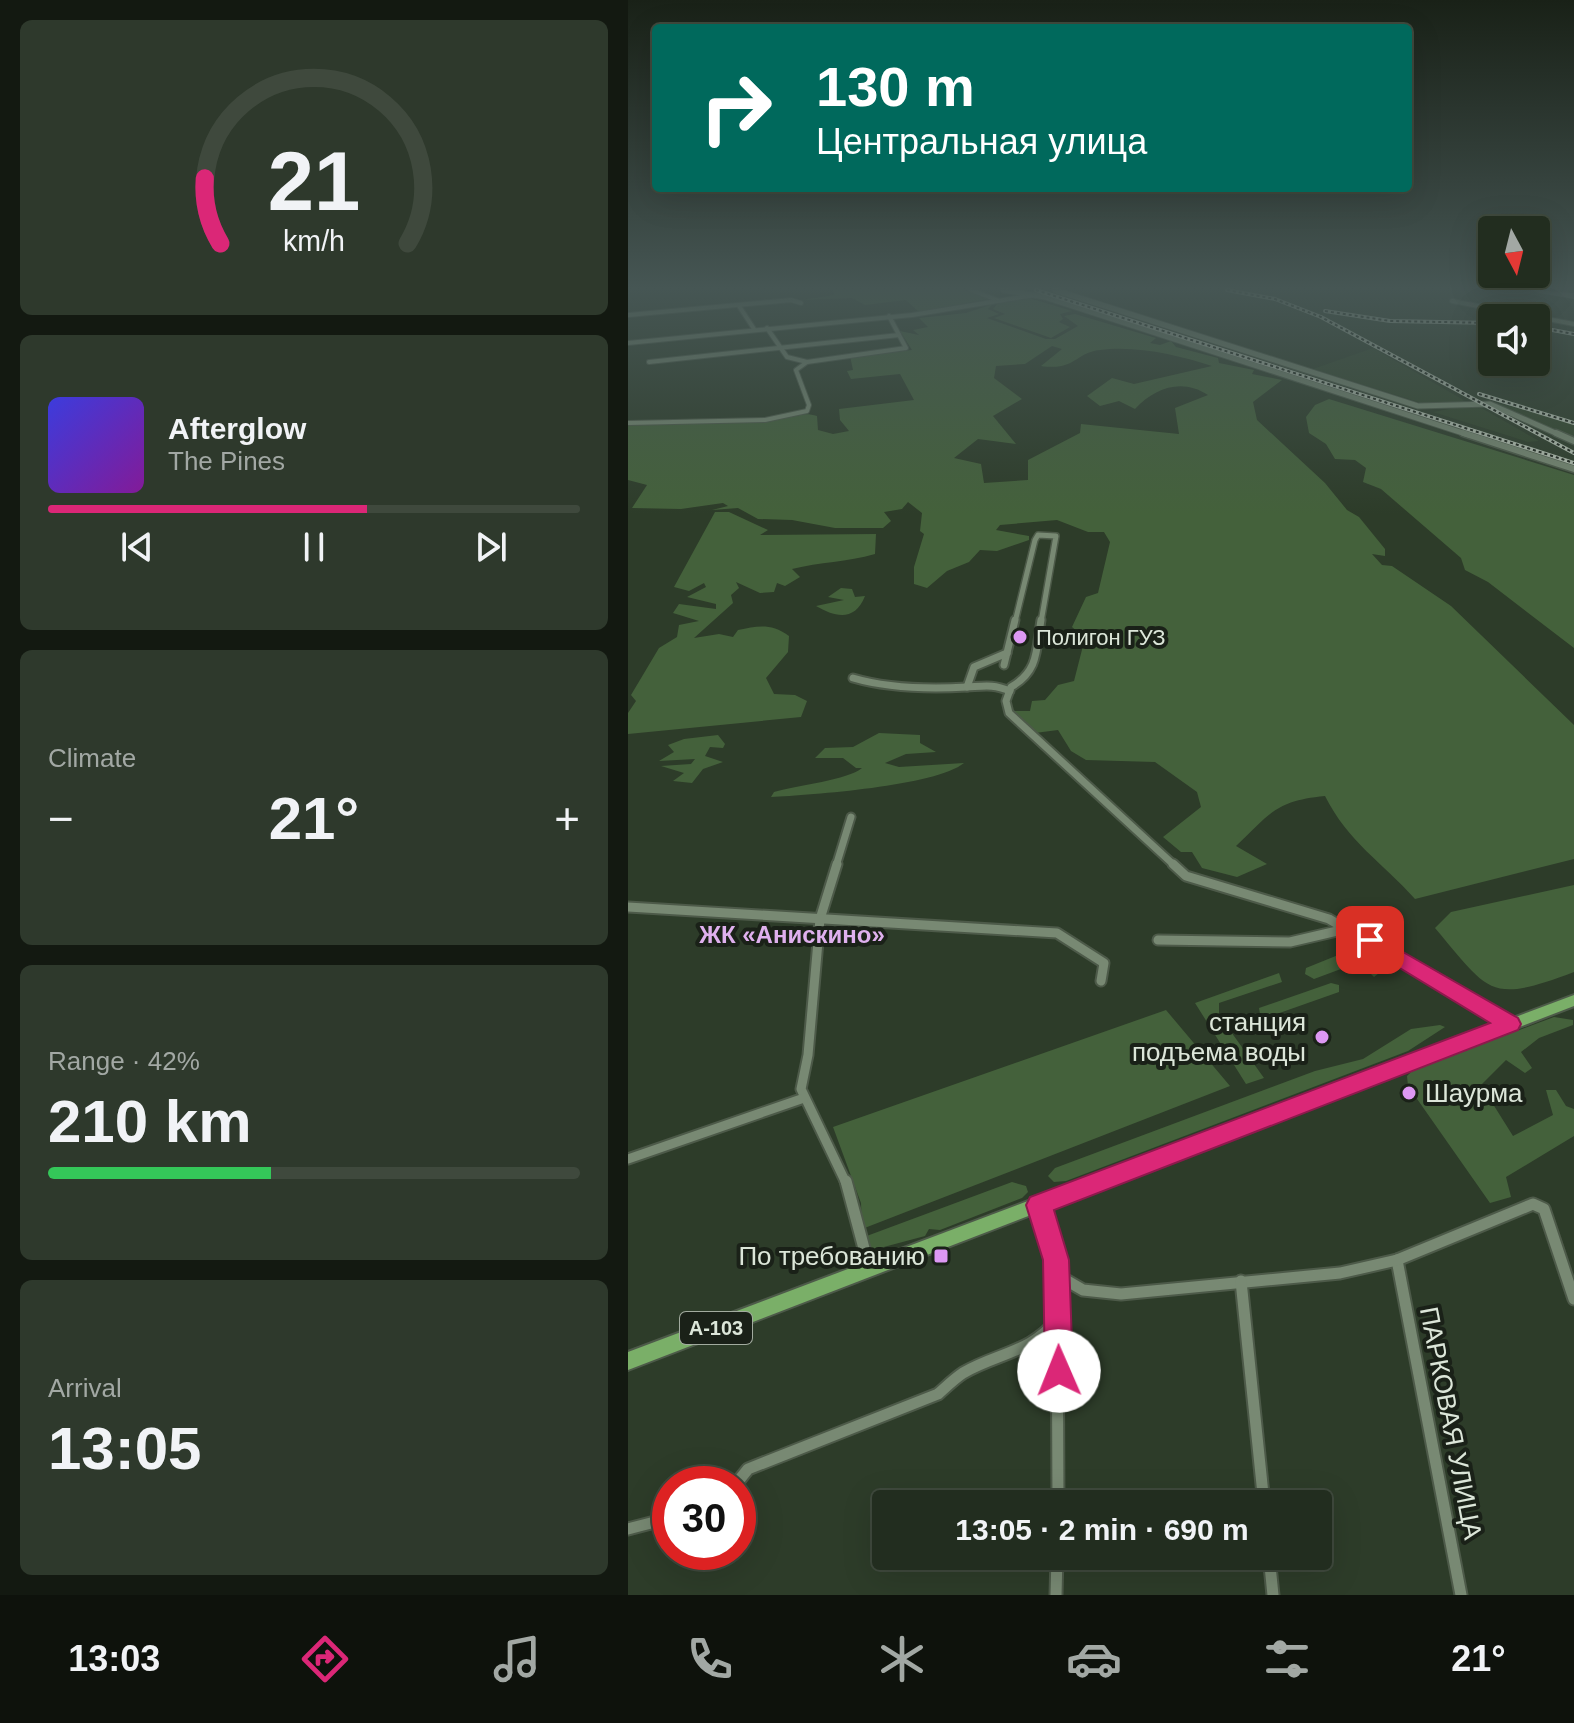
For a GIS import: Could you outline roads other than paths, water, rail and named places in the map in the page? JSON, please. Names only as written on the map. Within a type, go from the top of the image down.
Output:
[{"type":"main road","name":"А-103","points":[[628,1361],[1574,1000]]},
{"type":"street","points":[[628,423],[678,418],[761,420],[798,415],[809,409],[796,370],[804,364]]},
{"type":"street","points":[[1249,364],[1574,469]]},
{"type":"street","points":[[1292,364],[1431,408],[1475,403],[1498,407],[1574,441]]},
{"type":"street","points":[[1004,665],[1035,540],[1038,535],[1056,536],[1032,670],[1010,691],[1006,701],[1009,713],[1186,876],[1302,908],[1350,928],[1510,1024]]},
{"type":"street","points":[[967,687],[967,674],[973,665],[1007,653]]},
{"type":"street","points":[[853,678],[874,684],[967,687],[998,683],[1010,691]]},
{"type":"street","points":[[851,817],[820,919],[808,1055],[801,1089],[840,1168],[857,1217],[862,1251],[870,1269]]},
{"type":"street","points":[[628,907],[1057,933],[1104,963],[1101,981]]},
{"type":"street","points":[[1158,940],[1276,943],[1350,928]]},
{"type":"street","points":[[628,1159],[804,1098]]},
{"type":"street","points":[[1057,1275],[1083,1290],[1121,1294],[1340,1273],[1397,1260],[1494,1215],[1533,1204],[1544,1209],[1573,1295]]},
{"type":"street","points":[[1039,1205],[1052,1240],[1057,1275],[1058,1490]]},
{"type":"street","name":"ПАРКОВАЯ УЛИЦА","points":[[1397,1260],[1461,1595]]},
{"type":"street","points":[[1241,1281],[1263,1490]]},
{"type":"street","points":[[756,1466],[938,1394],[964,1373],[1004,1358],[1045,1335],[1058,1319]]},
{"type":"street","points":[[628,1529],[652,1523]]},
{"type":"street","points":[[1056,1595],[1057,1570]]},
{"type":"street","points":[[1270,1570],[1273,1595]]},
{"type":"railway","points":[[1267,364],[1574,463]]},
{"type":"railway","points":[[1409,364],[1574,453]]},
{"type":"railway","points":[[1479,394],[1574,423]]},
{"type":"place","name":"Полигон ГУЗ","points":[[1020,637]]},
{"type":"place","name":"станция подъема воды","points":[[1322,1037]]},
{"type":"place","name":"Шаурма","points":[[1409,1093]]},
{"type":"place","name":"По требованию","points":[[941,1256]]},
{"type":"district","name":"ЖК «Анискино»","points":[[792,935]]}]
